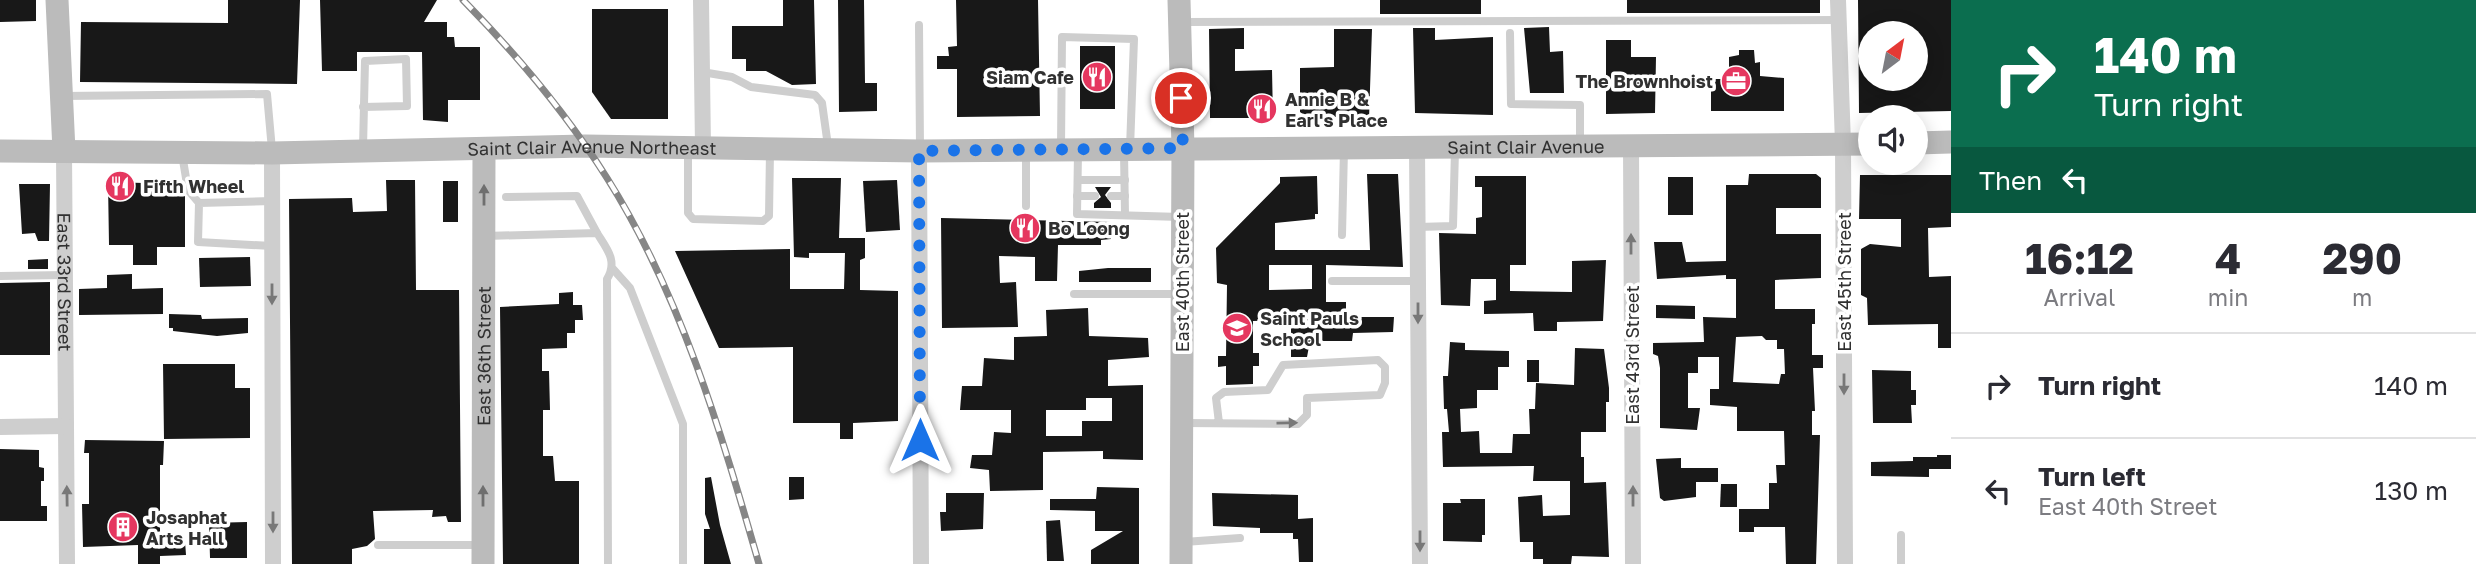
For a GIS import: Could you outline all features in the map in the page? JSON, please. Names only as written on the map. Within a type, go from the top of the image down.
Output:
[{"type":"main road","name":"East 33rd Street","points":[[57,0],[64,151]]},
{"type":"main road","name":"East 40th Street","points":[[1179,11],[1183,148],[1181,553]]},
{"type":"main road","points":[[1928,143],[1951,142]]},
{"type":"main road","name":"Saint Clair Avenue","points":[[1183,148],[1858,144]]},
{"type":"main road","name":"Saint Clair Avenue Northeast","points":[[0,151],[272,153],[695,147],[920,151],[1183,148]]},
{"type":"main road","name":"East 36th Street","points":[[483,554],[484,149]]},
{"type":"street","points":[[695,147],[702,72],[701,0]]},
{"type":"street","name":"East 45th Street","points":[[1838,0],[1843,144],[1845,564]]},
{"type":"street","name":"East 43rd Street","points":[[1631,146],[1633,564]]},
{"type":"street","points":[[1417,147],[1420,564]]},
{"type":"street","name":"East 33rd Street","points":[[64,151],[67,564]]},
{"type":"street","points":[[920,151],[921,564]]},
{"type":"street","points":[[272,153],[273,564]]},
{"type":"street","points":[[0,427],[66,426]]},
{"type":"lane","points":[[1179,11],[1838,20]]},
{"type":"lane","points":[[919,25],[920,151]]},
{"type":"lane","points":[[1510,33],[1511,104],[1580,105],[1580,146]]},
{"type":"lane","points":[[1125,215],[1134,39],[1062,37],[1069,150],[1078,180],[1077,214],[1182,217]]},
{"type":"lane","points":[[363,107],[407,106],[406,59],[365,61],[363,107],[363,151]]},
{"type":"lane","points":[[702,72],[732,77],[751,87],[816,95],[822,103],[828,149]]},
{"type":"lane","points":[[61,96],[267,94],[272,153]]},
{"type":"lane","points":[[1342,235],[1345,146]]},
{"type":"lane","points":[[695,147],[688,213],[693,219],[763,221],[769,216],[770,148]]},
{"type":"lane","points":[[1418,227],[1453,226],[1455,147]]},
{"type":"lane","points":[[1026,150],[1026,206]]},
{"type":"lane","points":[[182,152],[188,190],[199,203],[198,242],[272,246]]},
{"type":"lane","points":[[1078,180],[1125,180]]},
{"type":"lane","points":[[506,197],[577,196],[611,257],[613,269],[630,288],[683,424],[683,564]]},
{"type":"lane","points":[[1077,196],[1094,196]]},
{"type":"lane","points":[[1111,196],[1125,196]]},
{"type":"lane","points":[[199,203],[272,201]]},
{"type":"lane","points":[[484,236],[597,233]]},
{"type":"lane","points":[[608,564],[607,279],[613,269]]},
{"type":"lane","points":[[0,276],[66,275]]},
{"type":"lane","points":[[1332,281],[1418,281]]},
{"type":"lane","points":[[1074,295],[1182,294]]},
{"type":"lane","points":[[1182,423],[1298,424],[1307,415],[1307,398],[1380,395],[1385,383],[1385,367],[1378,360],[1283,365],[1268,390],[1224,391],[1216,398],[1219,423]]},
{"type":"lane","points":[[1901,564],[1902,535]]},
{"type":"lane","points":[[1181,553],[1240,538]]},
{"type":"lane","points":[[378,545],[483,554]]},
{"type":"building","points":[[0,0],[36,0],[36,21],[0,22]]},
{"type":"building","points":[[228,0],[300,0],[297,84],[80,82],[81,22],[228,23]]},
{"type":"building","points":[[320,0],[437,0],[424,22],[447,22],[447,37],[454,37],[455,47],[480,47],[480,100],[448,100],[448,122],[423,120],[422,52],[357,52],[357,71],[322,71]]},
{"type":"building","points":[[783,0],[814,0],[816,84],[792,85],[766,71],[746,71],[746,59],[732,59],[732,26],[783,26]]},
{"type":"building","points":[[838,0],[864,0],[865,83],[877,83],[877,111],[839,112]]},
{"type":"building","points":[[956,0],[1038,0],[1040,116],[957,117],[957,69],[937,69],[937,56],[949,56],[948,47],[957,46]]},
{"type":"building","points":[[1380,0],[1481,0],[1481,14],[1380,14]]},
{"type":"building","points":[[1627,0],[1820,0],[1820,13],[1627,13]]},
{"type":"building","points":[[1858,0],[1951,0],[1951,111],[1928,112],[1928,105],[1859,105],[1859,91],[1928,91],[1928,21],[1858,21]]},
{"type":"building","points":[[592,9],[668,9],[668,119],[611,119],[592,92]]},
{"type":"building","points":[[1549,27],[1550,52],[1563,51],[1564,93],[1530,93],[1524,28]]},
{"type":"building","points":[[1244,28],[1244,49],[1235,49],[1235,71],[1272,70],[1273,118],[1210,118],[1209,29]]},
{"type":"building","points":[[1413,28],[1435,28],[1435,40],[1493,37],[1493,115],[1415,113]]},
{"type":"building","points":[[1334,29],[1372,29],[1369,119],[1304,115],[1300,112],[1300,68],[1334,67]]},
{"type":"building","points":[[1606,40],[1631,40],[1631,57],[1656,57],[1655,113],[1606,114]]},
{"type":"building","name":"Siam Cafe","points":[[1080,46],[1115,46],[1115,109],[1080,109]]},
{"type":"building","name":"The Brownhoist","points":[[1739,50],[1754,50],[1755,63],[1760,62],[1760,76],[1784,78],[1784,111],[1711,111],[1711,79],[1729,79],[1729,57],[1739,55]]},
{"type":"building","points":[[1367,174],[1398,174],[1403,267],[1326,265],[1326,302],[1346,302],[1346,317],[1394,317],[1393,332],[1353,333],[1352,341],[1310,341],[1307,357],[1291,357],[1291,320],[1253,321],[1253,353],[1259,353],[1259,366],[1253,366],[1253,384],[1226,385],[1226,366],[1218,367],[1218,356],[1226,356],[1227,285],[1217,283],[1216,248],[1280,183],[1280,177],[1317,176],[1318,214],[1315,214],[1315,219],[1275,223],[1275,250],[1370,250]],"holes":[[[1269,265],[1312,265],[1312,289],[1269,290]]]},
{"type":"building","points":[[1749,174],[1816,174],[1821,178],[1821,208],[1776,208],[1776,234],[1821,234],[1821,278],[1775,280],[1775,309],[1815,309],[1812,355],[1823,355],[1823,368],[1813,368],[1815,411],[1812,411],[1812,435],[1820,435],[1816,564],[1786,564],[1785,527],[1754,527],[1754,532],[1739,532],[1739,509],[1769,509],[1769,483],[1777,483],[1776,465],[1785,465],[1784,431],[1737,431],[1737,407],[1710,405],[1710,389],[1719,389],[1719,357],[1698,357],[1698,373],[1688,373],[1688,408],[1700,408],[1697,430],[1660,428],[1660,368],[1658,356],[1653,354],[1653,343],[1704,342],[1703,317],[1736,318],[1736,279],[1726,279],[1726,275],[1657,279],[1654,242],[1682,242],[1686,262],[1726,261],[1726,185],[1748,185]],"holes":[[[1762,336],[1766,340],[1777,340],[1777,349],[1784,349],[1785,374],[1781,374],[1779,384],[1733,382],[1736,337]]]},
{"type":"building","points":[[1860,175],[1951,175],[1951,227],[1928,228],[1929,277],[1951,276],[1951,348],[1938,348],[1938,324],[1868,325],[1867,298],[1861,295],[1861,249],[1870,244],[1901,247],[1901,219],[1859,219]]},
{"type":"building","points":[[1475,176],[1526,176],[1526,265],[1510,265],[1510,291],[1572,292],[1572,261],[1606,260],[1603,321],[1557,322],[1557,331],[1534,331],[1533,313],[1484,314],[1484,301],[1496,300],[1496,279],[1471,279],[1470,306],[1441,305],[1439,233],[1476,234],[1476,218],[1482,217],[1482,187],[1475,187]]},
{"type":"building","points":[[1668,177],[1693,177],[1693,215],[1668,215]]},
{"type":"building","points":[[792,178],[841,178],[839,238],[865,238],[865,258],[860,260],[860,290],[898,291],[898,421],[853,423],[853,439],[840,439],[840,423],[793,423],[793,347],[719,348],[675,251],[790,249],[790,289],[844,289],[845,253],[809,253],[809,258],[794,257]]},
{"type":"building","points":[[386,180],[415,180],[416,290],[459,290],[461,522],[448,522],[446,516],[432,517],[433,510],[373,511],[375,539],[367,546],[352,549],[352,564],[292,564],[289,199],[352,198],[353,212],[387,211]]},
{"type":"building","points":[[897,180],[900,230],[866,232],[863,181]]},
{"type":"building","points":[[443,181],[458,181],[458,222],[443,222]]},
{"type":"building","points":[[108,182],[180,184],[185,196],[185,247],[157,247],[157,265],[133,265],[133,245],[109,245]]},
{"type":"building","points":[[19,184],[50,184],[49,241],[38,241],[35,233],[22,234]]},
{"type":"building","points":[[1095,187],[1111,187],[1105,195],[1111,208],[1094,208],[1094,203],[1101,197]]},
{"type":"building","points":[[941,218],[1111,222],[1111,239],[1101,240],[1101,245],[1058,245],[1057,281],[1035,281],[1035,257],[999,256],[1000,283],[1016,282],[1018,327],[942,328]]},
{"type":"building","points":[[250,257],[251,286],[200,287],[199,258]]},
{"type":"building","points":[[48,259],[48,269],[28,269],[28,260]]},
{"type":"building","points":[[1151,268],[1151,282],[1079,282],[1079,271]]},
{"type":"building","points":[[132,274],[132,289],[163,288],[163,314],[79,315],[79,289],[107,288],[107,275]]},
{"type":"building","points":[[50,282],[50,355],[0,355],[0,283]]},
{"type":"building","points":[[573,292],[573,305],[582,305],[583,320],[575,320],[575,333],[567,333],[567,348],[542,349],[542,371],[549,371],[550,410],[543,410],[543,456],[553,456],[555,481],[579,481],[579,564],[503,564],[500,307],[559,304],[559,293]]},
{"type":"building","points":[[1656,305],[1695,306],[1695,319],[1656,318]]},
{"type":"building","points":[[1088,308],[1089,336],[1148,338],[1149,357],[1108,360],[1108,386],[1143,385],[1143,460],[1103,459],[1103,451],[1043,452],[1043,490],[990,491],[989,470],[970,468],[972,455],[992,455],[994,432],[1011,433],[1011,410],[960,410],[962,386],[982,386],[984,358],[1014,360],[1014,337],[1047,336],[1046,310]],"holes":[[[1086,398],[1112,398],[1112,421],[1082,421],[1082,436],[1046,436],[1046,410],[1086,410]]]},
{"type":"building","points":[[169,314],[201,315],[202,319],[248,318],[248,333],[217,336],[173,331],[173,328],[169,328]]},
{"type":"building","points":[[1450,342],[1465,343],[1465,350],[1509,351],[1509,367],[1498,367],[1498,390],[1477,390],[1477,408],[1460,409],[1461,432],[1479,431],[1480,453],[1512,453],[1513,434],[1530,434],[1529,409],[1535,409],[1536,383],[1574,385],[1575,348],[1604,349],[1609,388],[1606,432],[1581,432],[1581,457],[1584,457],[1584,483],[1606,482],[1609,557],[1572,556],[1571,564],[1543,564],[1543,559],[1533,559],[1533,542],[1520,542],[1518,497],[1542,495],[1543,516],[1570,515],[1570,481],[1533,481],[1534,466],[1443,467],[1442,432],[1449,432],[1447,409],[1444,409],[1443,376],[1448,376]]},
{"type":"building","points":[[1527,360],[1539,360],[1539,382],[1527,382]]},
{"type":"building","points":[[163,364],[235,364],[235,388],[250,388],[250,438],[164,439]]},
{"type":"building","points":[[1872,370],[1911,371],[1911,390],[1916,390],[1916,405],[1911,405],[1912,423],[1873,423]]},
{"type":"building","points":[[85,440],[164,441],[163,465],[160,465],[160,542],[185,541],[186,555],[160,556],[160,564],[138,564],[138,545],[83,547],[82,504],[89,504],[89,453],[84,453]]},
{"type":"building","points":[[0,449],[39,450],[39,467],[44,468],[41,506],[47,506],[47,521],[0,521]]},
{"type":"building","points":[[1951,455],[1951,469],[1929,469],[1929,477],[1871,476],[1871,462],[1913,461],[1913,457]]},
{"type":"building","points":[[1681,458],[1681,468],[1718,468],[1718,482],[1696,482],[1696,497],[1664,501],[1660,498],[1656,459]]},
{"type":"building","points":[[711,477],[731,564],[704,564],[704,529],[710,529],[705,514],[705,478]]},
{"type":"building","points":[[789,477],[804,477],[804,499],[789,500]]},
{"type":"building","points":[[1721,484],[1737,484],[1737,507],[1720,507]]},
{"type":"building","points":[[1097,487],[1139,488],[1139,564],[1091,564],[1091,550],[1123,531],[1095,531],[1095,511],[1050,510],[1050,499],[1096,499]]},
{"type":"building","points":[[946,493],[984,493],[983,529],[941,531],[940,512],[946,512]]},
{"type":"building","points":[[1212,493],[1298,495],[1298,519],[1313,518],[1313,562],[1299,562],[1298,539],[1293,539],[1293,533],[1260,533],[1260,528],[1213,526]]},
{"type":"building","points":[[1460,499],[1485,499],[1485,535],[1482,535],[1482,542],[1443,541],[1443,503],[1461,503]]},
{"type":"building","points":[[1060,520],[1064,561],[1047,561],[1046,521]]},
{"type":"building","points":[[247,522],[247,558],[210,558],[209,523]]},
{"type":"railway","points":[[463,0],[503,42],[558,108],[607,178],[633,223],[657,269],[697,365],[759,564]]},
{"type":"place","name":"Siam Cafe","points":[[1097,77]]},
{"type":"place","name":"The Brownhoist","points":[[1736,81]]},
{"type":"place","name":"Annie B & Earl's Place","points":[[1262,109]]},
{"type":"place","name":"Fifth Wheel","points":[[120,186]]},
{"type":"place","name":"Bo Loong","points":[[1025,228]]},
{"type":"place","name":"Saint Pauls School","points":[[1237,328]]},
{"type":"place","name":"Josaphat Arts Hall","points":[[123,527]]},
{"type":"route","points":[[920,440],[919,151],[1183,148],[1181,98]]}]
